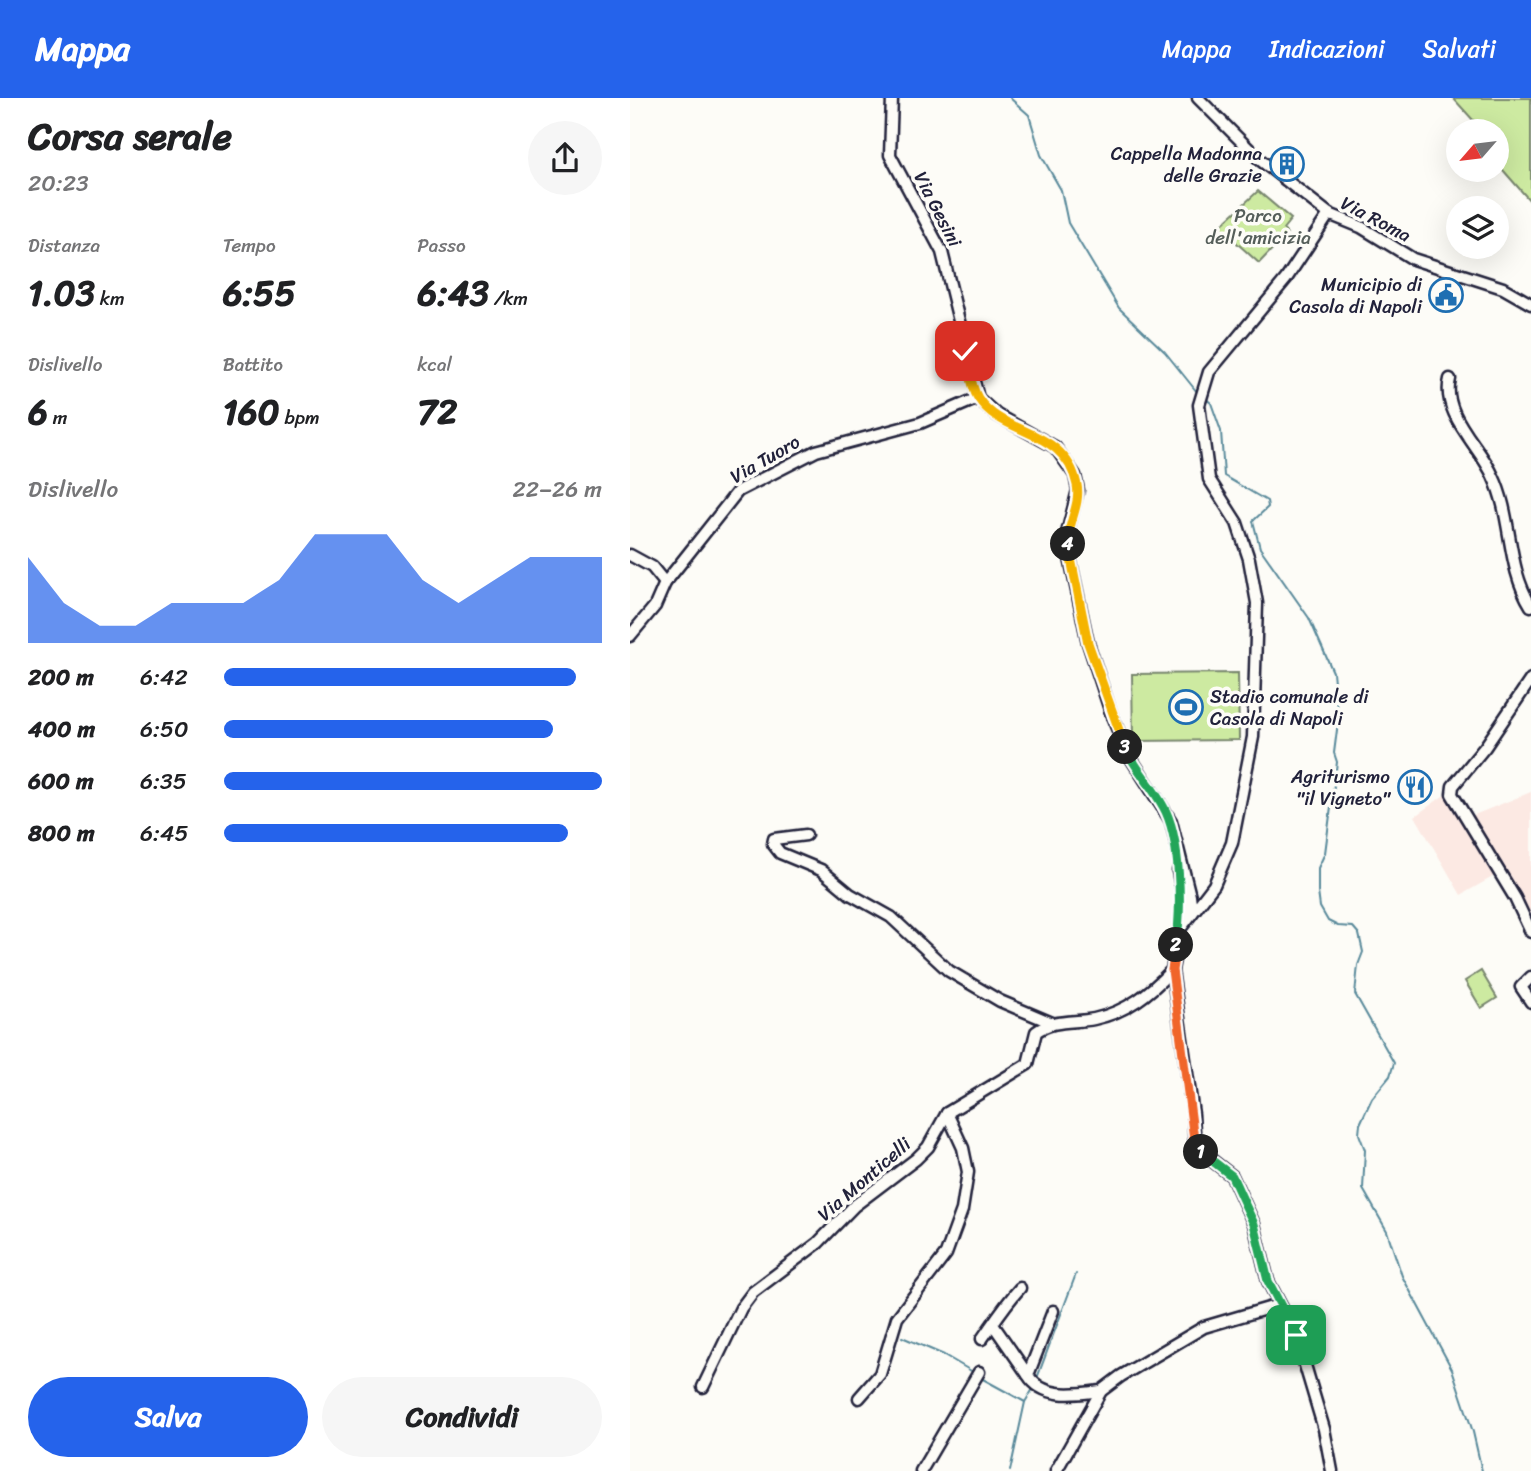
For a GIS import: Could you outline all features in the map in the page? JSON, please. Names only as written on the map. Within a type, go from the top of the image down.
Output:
[{"type":"street","name":"Via Gesini","points":[[892,98],[890,155],[942,252],[978,398]]},
{"type":"street","name":"Via Roma","points":[[1198,98],[1259,159],[1329,214],[1361,227],[1413,259],[1503,288],[1531,304]]},
{"type":"street","points":[[1180,929],[1213,885],[1232,843],[1253,737],[1257,603],[1249,559],[1237,523],[1209,478],[1199,405],[1209,372],[1286,279],[1329,214]]},
{"type":"street","points":[[1450,379],[1448,391],[1455,413],[1500,491],[1508,522],[1512,564],[1531,606]]},
{"type":"street","points":[[978,398],[988,409],[1055,447],[1075,475],[1078,490],[1067,533],[1068,549],[1088,643],[1112,716],[1128,752],[1165,809],[1177,842],[1189,916]]},
{"type":"street","name":"Via Tuoro","points":[[630,636],[655,606],[665,583],[738,491],[816,451],[920,424],[978,398]]},
{"type":"street","points":[[630,555],[652,567],[665,583]]},
{"type":"street","points":[[1531,679],[1485,747],[1453,786],[1452,794],[1515,898],[1531,932]]},
{"type":"street","points":[[1165,809],[1181,895],[1189,916]]},
{"type":"street","points":[[806,835],[780,837],[774,839],[773,844],[780,853],[821,870],[850,894],[891,918],[949,971],[1000,1000],[1052,1023]]},
{"type":"street","points":[[1181,895],[1180,929],[1172,970],[1195,1147],[1232,1176],[1254,1224],[1268,1281],[1296,1335],[1324,1429],[1332,1471]]},
{"type":"street","points":[[859,1398],[880,1374],[897,1318],[946,1254],[962,1210],[968,1172],[963,1148],[947,1113],[1020,1071],[1027,1064],[1036,1032],[1052,1023],[1113,1014],[1150,993],[1172,970]]},
{"type":"street","points":[[1531,977],[1521,986],[1531,1002]]},
{"type":"street","name":"Via Monticelli","points":[[703,1387],[741,1308],[753,1292],[809,1250],[854,1206],[916,1159],[928,1147],[947,1113]]},
{"type":"street","points":[[982,1339],[994,1326],[995,1316],[1020,1289]]},
{"type":"street","points":[[1056,1471],[1101,1391],[1121,1376],[1204,1327],[1279,1305]]},
{"type":"street","points":[[1033,1382],[1053,1311]]},
{"type":"street","points":[[994,1326],[1033,1382],[1047,1392],[1101,1391]]},
{"type":"street","points":[[920,1471],[979,1372]]},
{"type":"shaded area","points":[[1531,792],[1531,922],[1469,817]]},
{"type":"shaded area","points":[[1446,794],[1496,875],[1461,895],[1415,816]]},
{"type":"green space","points":[[1453,98],[1531,98],[1531,202],[1509,177],[1509,119],[1472,119]]},
{"type":"green space","name":"Parco dell'amicizia","points":[[1258,191],[1291,219],[1283,229],[1287,234],[1259,263],[1219,227]]},
{"type":"green space","name":"Stadio comunale di Casola di Napoli","points":[[1238,673],[1239,740],[1133,741],[1132,674]]},
{"type":"green space","points":[[1481,971],[1497,998],[1481,1008],[1465,981]]},
{"type":"waterway","points":[[1010,98],[1029,115],[1041,155],[1061,190],[1068,223],[1119,308],[1165,352],[1197,392]]},
{"type":"waterway","points":[[1204,397],[1211,403],[1221,431],[1224,476],[1267,501],[1268,507],[1253,521],[1260,548],[1309,618],[1333,672],[1338,722],[1334,753],[1337,762],[1325,853],[1318,868],[1320,907],[1328,921],[1338,926],[1353,927],[1359,934],[1363,952],[1358,965],[1355,994],[1394,1063],[1390,1076],[1372,1098],[1360,1124],[1359,1134],[1365,1150],[1363,1189],[1387,1231],[1402,1276],[1452,1369],[1473,1432],[1482,1471]]},
{"type":"waterway","points":[[1036,1381],[1076,1274]]},
{"type":"waterway","points":[[902,1337],[944,1355],[973,1372]]},
{"type":"waterway","points":[[981,1378],[1025,1402]]},
{"type":"waterway","points":[[1010,1471],[1025,1402],[1033,1389]]},
{"type":"place","name":"Cappella Madonna delle Grazie","points":[[1287,164]]},
{"type":"place","name":"Municipio di Casola di Napoli","points":[[1446,295]]},
{"type":"place","name":"Stadio comunale di Casola di Napoli","points":[[1186,707]]},
{"type":"place","name":"Agriturismo \"il Vigneto\"","points":[[1415,787]]},
{"type":"route","points":[[965,351],[978,398],[997,415],[1055,447],[1068,461],[1075,475],[1078,490],[1067,533],[1068,549],[1088,643],[1112,716],[1128,752],[1165,809],[1179,874],[1180,929],[1172,970],[1193,1114],[1195,1147],[1232,1176],[1254,1224],[1268,1281],[1296,1335]]}]
